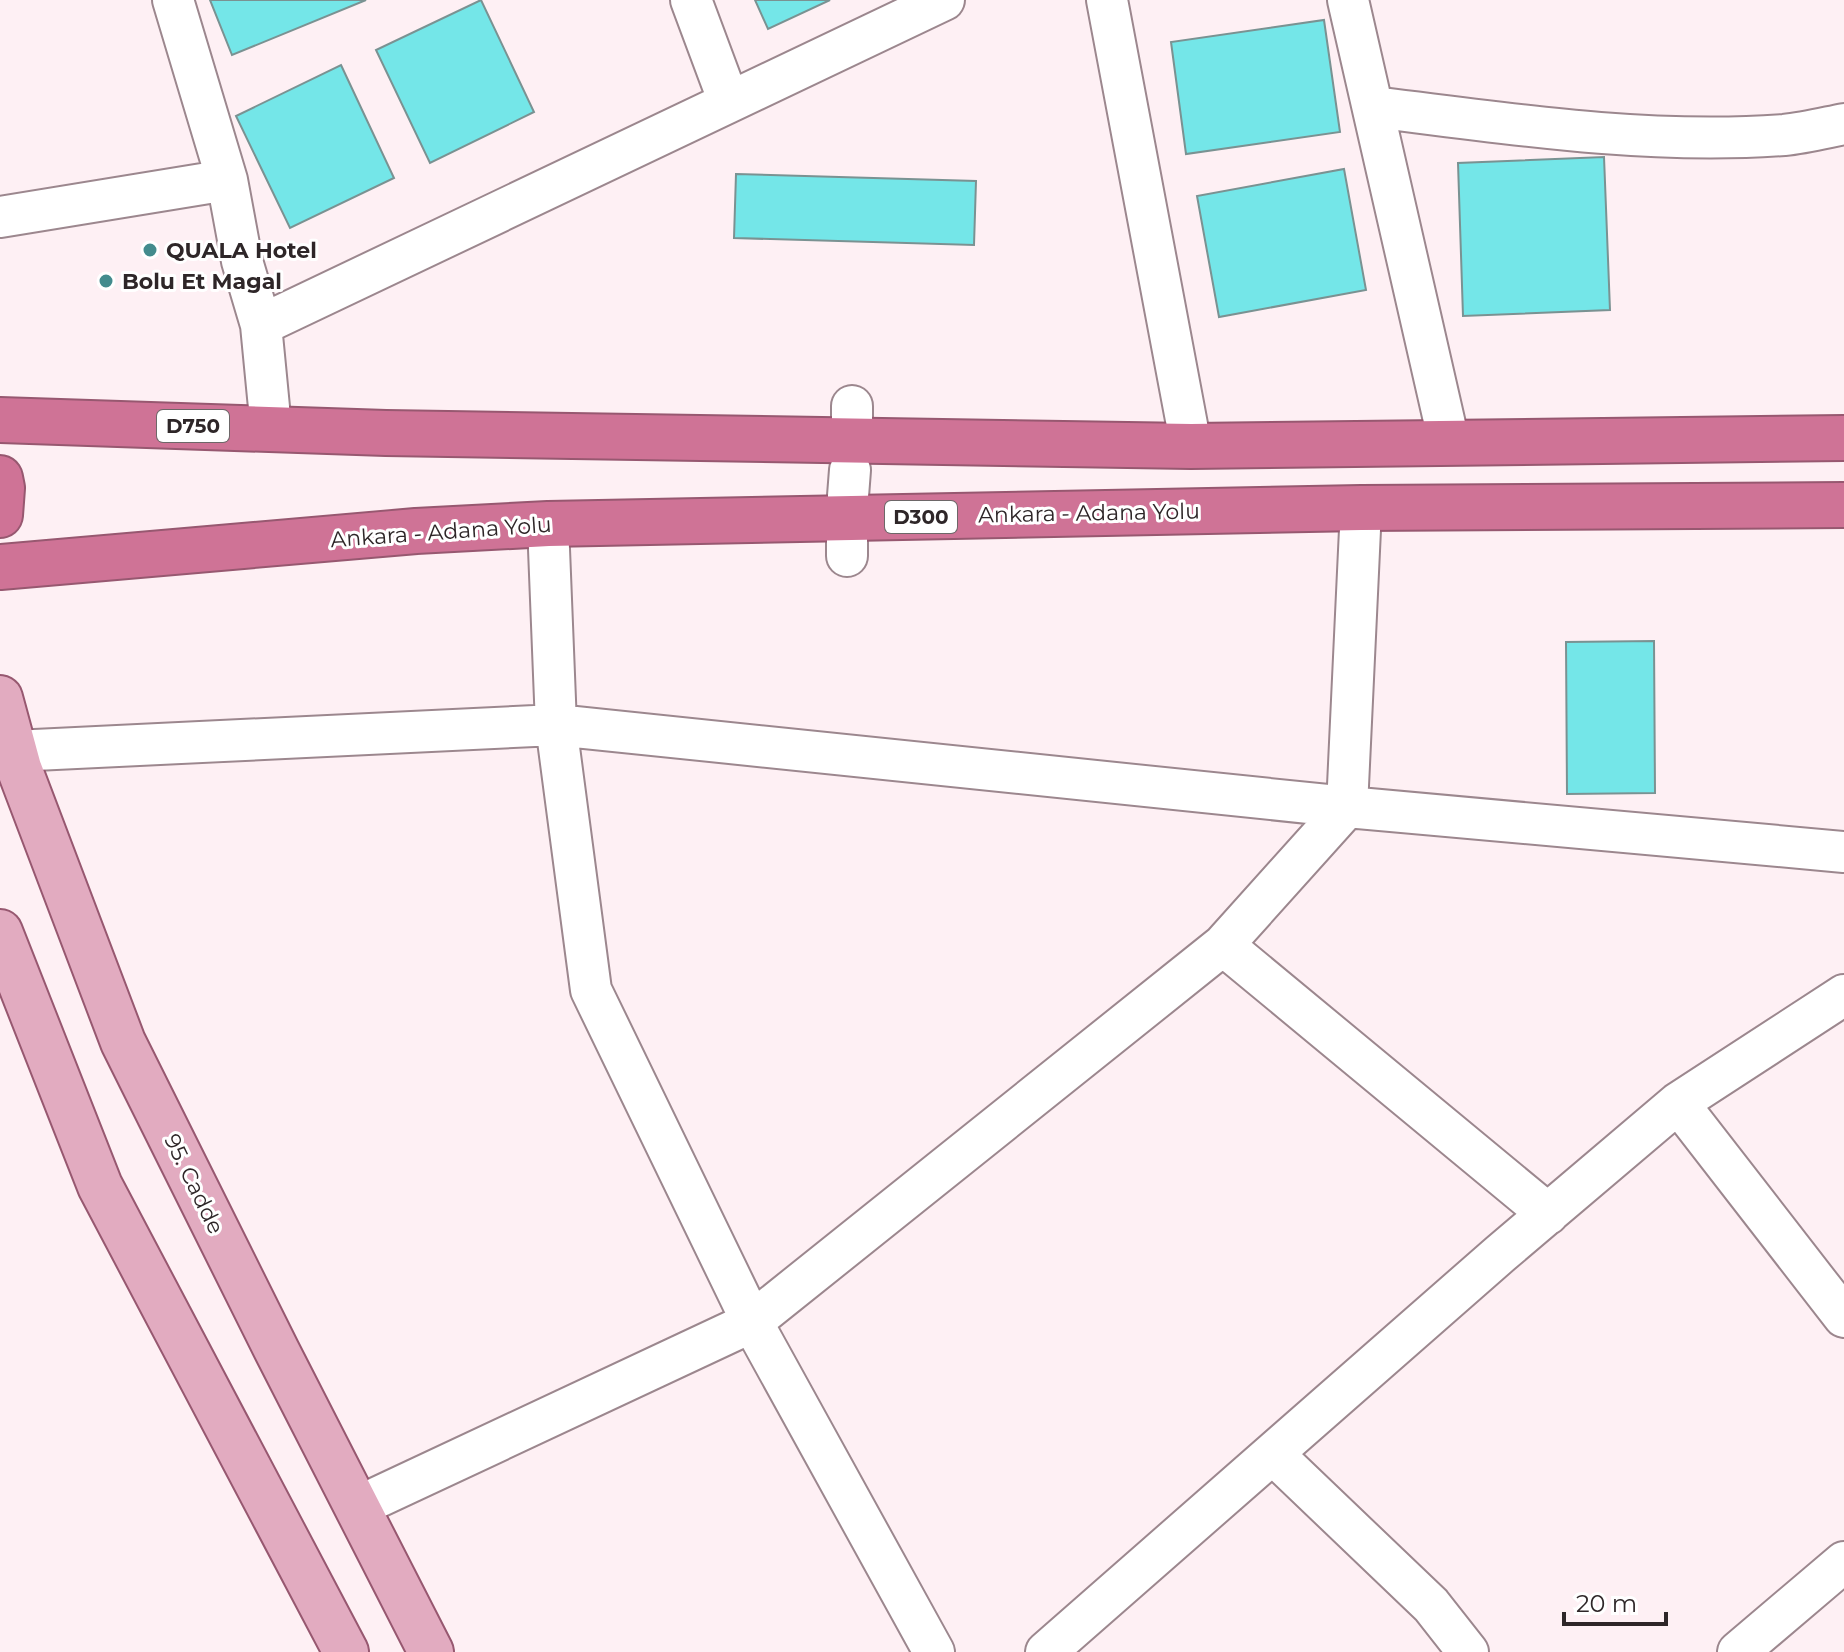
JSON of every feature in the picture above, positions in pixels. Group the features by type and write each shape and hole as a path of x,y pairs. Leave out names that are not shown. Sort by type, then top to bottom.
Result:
{"highway":[{"name":"D750","path":"0,420 386,433 1191,446"},
{"path":"1191,446 1844,438"},
{"path":"0,478 0,515"},
{"name":"Ankara - Adana Yolu","path":"0,567 416,531 548,524 1361,508 1844,505"}],"main road":[{"name":"95. Cadde","path":"0,698 14,751 123,1042 431,1652"},
{"path":"0,932 100,1186 346,1652"}],"street":[{"path":"173,0 227,180 242,261 261,325 271,428"},
{"path":"691,0 729,102"},
{"path":"261,325 944,0"},
{"path":"1107,0 1191,446"},
{"path":"1353,1 1449,442"},
{"path":"1374,107 1569,131 1693,137 1785,135 1844,124"},
{"path":"0,217 227,180"},
{"path":"357,1507 752,1322 1223,945 1347,807 1361,508"},
{"path":"548,524 556,725 591,990 752,1322 934,1652"},
{"path":"14,751 556,725 1347,807 1844,852"},
{"path":"1223,945 1548,1214"},
{"path":"1046,1652 1678,1103 1844,995"},
{"path":"1678,1103 1844,1317"},
{"path":"1273,1454 1431,1605 1468,1652"},
{"path":"1738,1652 1844,1562"}],"building":[{"path":"210,0 366,0 232,55"},
{"path":"481,0 534,112 430,163 376,50"},
{"path":"755,0 830,0 768,29"},
{"path":"1324,20 1340,132 1186,154 1171,42"},
{"path":"341,65 394,178 290,228 236,116"},
{"path":"1604,157 1610,310 1463,316 1458,163"},
{"path":"1344,169 1366,290 1219,317 1197,196"},
{"path":"736,174 976,181 974,245 734,238"},
{"path":"1654,641 1655,793 1567,794 1566,642"}],"place":[{"name":"QUALA Hotel","path":"150,250"},
{"name":"Bolu Et Magal","path":"106,281"}]}
